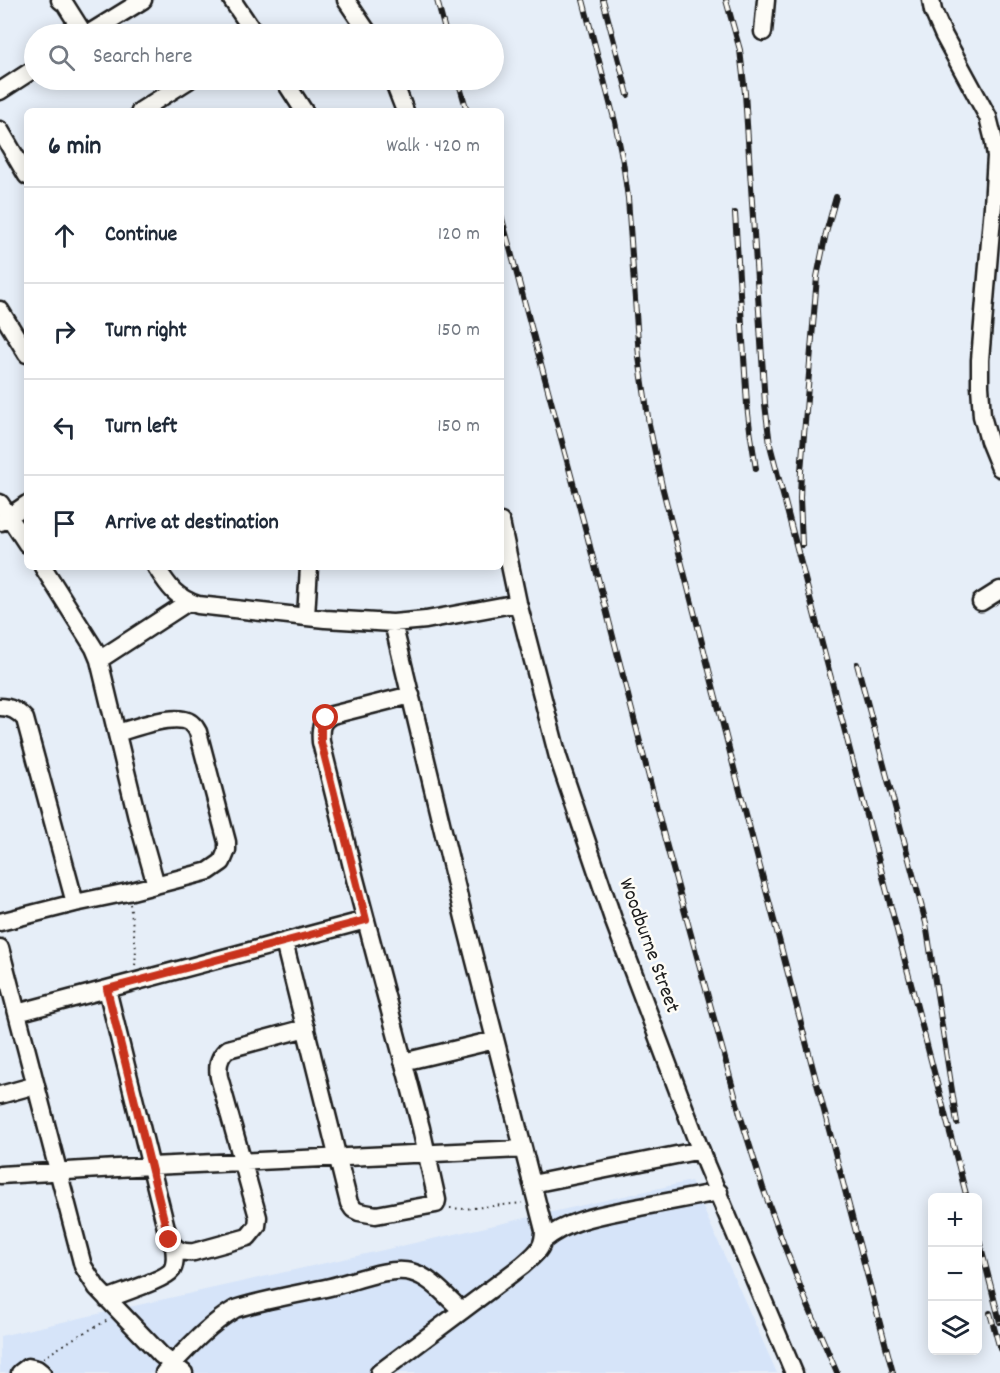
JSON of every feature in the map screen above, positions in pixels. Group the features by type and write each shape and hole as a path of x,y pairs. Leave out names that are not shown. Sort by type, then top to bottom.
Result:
{"street":[{"path":"60,0 79,24"},
{"path":"103,24 143,0"},
{"path":"232,0 248,24"},
{"path":"346,0 362,24"},
{"path":"763,32 766,0"},
{"path":"930,0 944,36 987,117 996,156 980,360 980,386 982,416 1000,468"},
{"path":"0,91 24,75"},
{"path":"145,108 173,90"},
{"path":"290,90 302,108"},
{"path":"397,90 404,108"},
{"path":"0,130 24,171"},
{"path":"0,310 24,349"},
{"path":"24,505 3,514 24,540"},
{"name":"Woodburne Street","path":"504,536 518,603 561,768 613,919 701,1150 794,1373"},
{"path":"45,570 94,648 99,660 156,885"},
{"path":"158,570 175,594 188,602 210,607 306,616 393,623 426,620 518,603"},
{"path":"306,616 309,570"},
{"path":"981,602 1000,590"},
{"path":"99,660 188,602"},
{"path":"379,1373 523,1265 541,1248 544,1240 544,1230 464,918 393,623"},
{"path":"284,942 349,1203 359,1212 376,1215 436,1204 427,1154 321,742 321,726 326,718 411,695"},
{"path":"0,707 12,708 25,719 75,903"},
{"path":"0,922 209,871 219,866 225,857 227,842 195,726 183,720 169,720 117,733"},
{"path":"17,1012 366,920"},
{"path":"0,948 83,1266 97,1288 174,1370 211,1327 235,1309 334,1287 387,1272 401,1270 423,1277 438,1287 462,1311"},
{"path":"107,989 169,1240 179,1251 194,1252 248,1238 257,1226 258,1217 219,1077 221,1057 228,1049 306,1028"},
{"path":"403,1062 495,1040"},
{"path":"0,1095 36,1085"},
{"path":"0,1176 243,1161 523,1149"},
{"path":"532,1184 701,1150"},
{"path":"544,1240 554,1231 595,1217 719,1192"},
{"path":"107,1299 165,1277 174,1268 174,1247"}],"path":[{"path":"128,892 136,949 134,982"},
{"path":"436,1204 464,1209 537,1202"},
{"path":"30,1371 76,1337 120,1312"}],"shaded area":[{"path":"691,1181 777,1373 0,1373 0,1336"}],"railway":[{"path":"437,0 443,24"},
{"path":"583,0 615,122 623,162 628,198 639,357 649,424 662,486 893,1373"},
{"path":"603,0 628,95"},
{"path":"726,0 740,50 745,93 765,404 770,445 966,1193"},
{"path":"461,90 466,108"},
{"path":"802,545 801,471 817,277 836,197"},
{"path":"735,213 747,405 756,469"},
{"path":"504,226 587,535 664,836 742,1121 784,1245 837,1373"},
{"path":"857,664 926,923 957,1123"},
{"path":"981,1247 1000,1322"},
{"path":"990,1313 1000,1349"}],"route":[{"path":"169,1240 107,989 366,920 321,742 321,726 326,718"}]}
